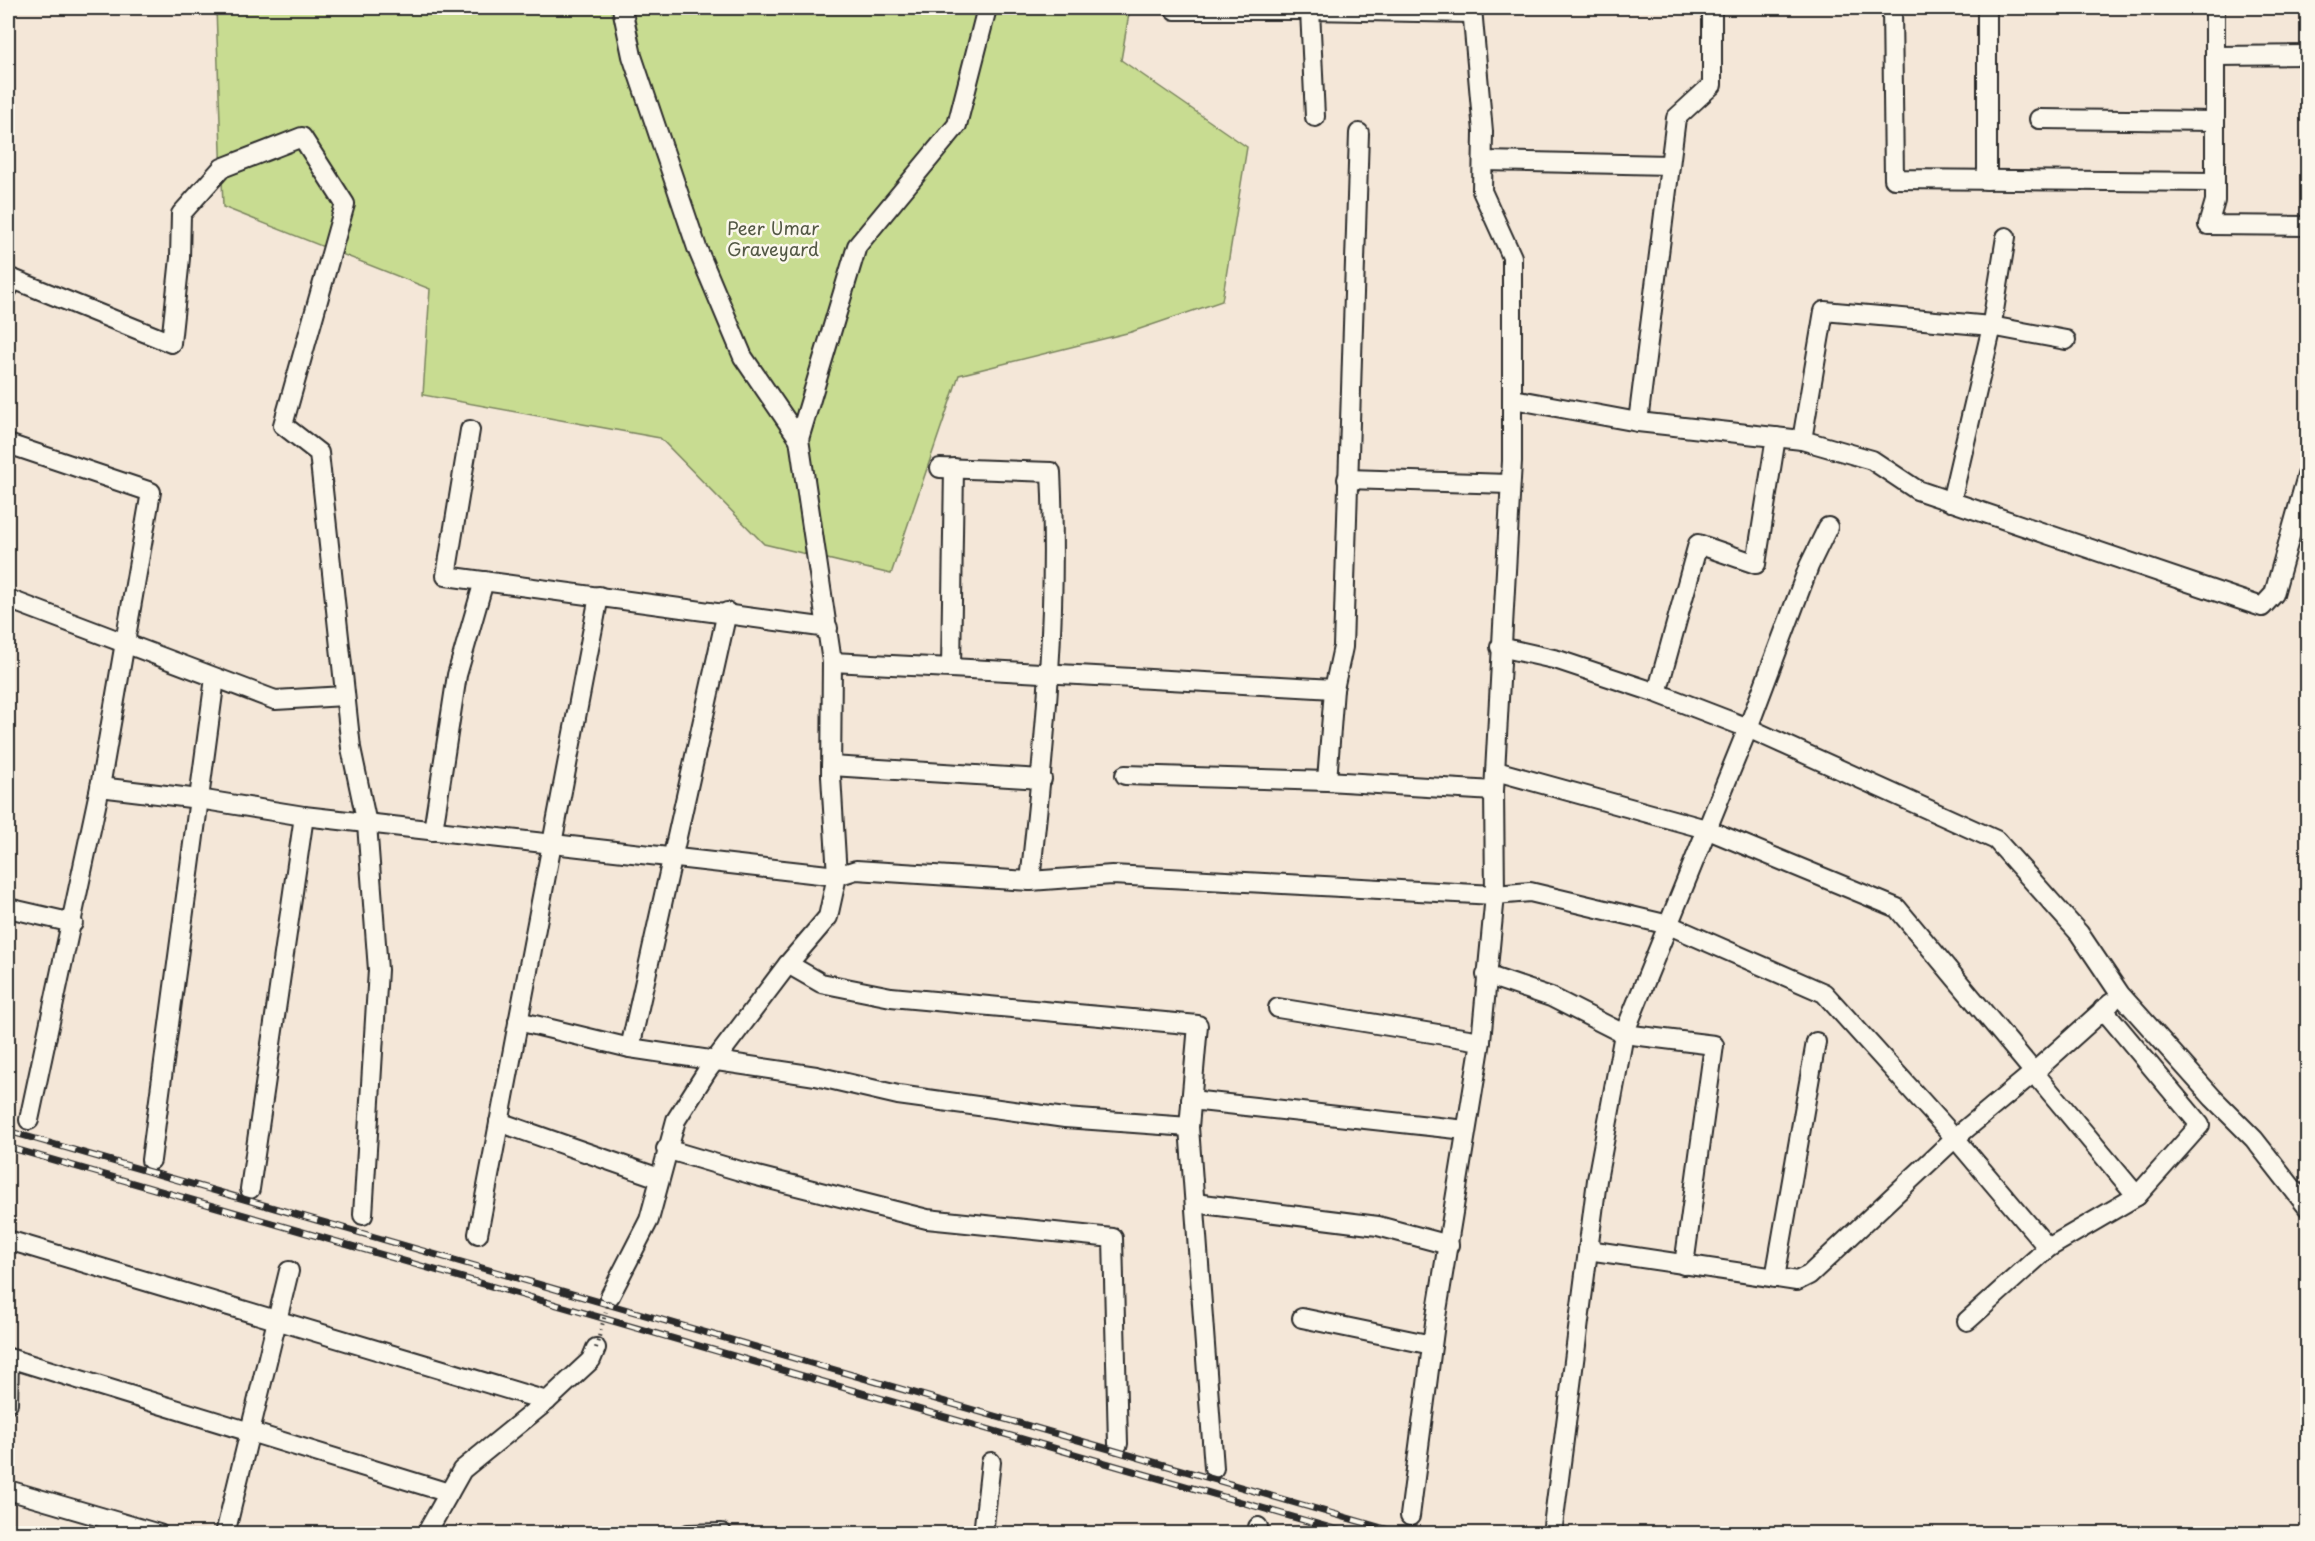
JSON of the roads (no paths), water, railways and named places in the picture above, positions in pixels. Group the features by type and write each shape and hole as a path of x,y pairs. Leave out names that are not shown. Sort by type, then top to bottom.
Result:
{"street":[{"path":"622,8 632,56 697,248 743,357 799,439"},
{"path":"610,1296 649,1220 666,1149 676,1120 716,1059 788,964 828,917 837,876 831,766 832,662 799,439 857,246 957,125 987,8"},
{"path":"1638,422 1676,118 1712,86 1712,8"},
{"path":"1892,8 1894,179 2215,182"},
{"path":"1987,8 1987,180"},
{"path":"2215,8 2215,201 2208,225 2307,226"},
{"path":"1175,10 1472,10 1483,132 1482,191 1512,257 1513,399 1494,791 1495,895 1481,1041 1432,1346 1410,1516"},
{"path":"1310,10 1315,117"},
{"path":"2215,56 2307,55"},
{"path":"2039,119 2215,121"},
{"path":"1327,781 1334,689 1343,647 1359,133"},
{"path":"8,289 13,279 171,343 180,258 181,214 222,168 302,137 345,204 283,425 319,453 351,748 367,824 378,970 363,1215"},
{"path":"1482,161 1670,165"},
{"path":"1951,502 1991,326 2006,237"},
{"path":"1802,440 1824,311 1991,326 2066,340"},
{"path":"1513,399 1638,422 1802,440 1872,460 1917,490 2262,607 2274,594 2307,472"},
{"path":"470,430 446,576 727,612 828,628"},
{"path":"1657,693 1698,544 1756,564 1776,437"},
{"path":"8,444 151,492 100,787 73,923 29,1120"},
{"path":"951,668 947,468 1051,472 1055,541 1050,673 1042,779 1030,881"},
{"path":"1347,479 1509,484"},
{"path":"1552,1533 1588,1250 1624,1034 1748,728 1809,566 1828,528"},
{"path":"434,831 457,675 484,581"},
{"path":"478,1234 599,596"},
{"path":"8,599 274,700 345,696"},
{"path":"630,1048 727,612"},
{"path":"1500,647 1558,660 1657,693 1748,728 1996,840 2079,933 2121,994 2213,1098 2254,1139 2307,1208"},
{"path":"832,662 1334,689"},
{"path":"151,1160 215,678"},
{"path":"831,766 1042,779"},
{"path":"1496,771 1706,829 1897,908 2137,1196"},
{"path":"1125,775 1327,781 1494,791"},
{"path":"100,787 367,824 837,876 856,870 1030,881 1112,875 1495,895 1530,892 1669,925 1824,993 1955,1138 2048,1248"},
{"path":"250,1189 304,816"},
{"path":"8,908 73,923"},
{"path":"788,964 820,983 891,997 1198,1025 1189,1127 1214,1468"},
{"path":"1486,975 1551,997 1624,1034 1714,1045 1684,1265"},
{"path":"1588,1250 1797,1281 1809,1275 1955,1138 2033,1073 2121,994"},
{"path":"1278,1008 1481,1041"},
{"path":"1966,1321 2048,1248 2137,1196 2200,1125 2103,1009"},
{"path":"518,1021 630,1048 716,1059 816,1076 898,1095 1065,1118 1189,1127"},
{"path":"1775,1278 1816,1042"},
{"path":"1191,1100 1466,1130"},
{"path":"499,1122 659,1178"},
{"path":"666,1149 757,1176 927,1219 1113,1238 1118,1444"},
{"path":"1195,1203 1378,1226 1449,1245"},
{"path":"8,1240 547,1401"},
{"path":"225,1533 289,1271"},
{"path":"1302,1318 1432,1346"},
{"path":"426,1533 462,1470 547,1401 591,1360 596,1348"},
{"path":"8,1403 9,1358 250,1434 449,1493"},
{"path":"983,1533 991,1462"},
{"path":"8,1490 159,1533"},
{"path":"688,1533 722,1533"}],"railway":[{"path":"8,1131 1403,1534"},
{"path":"8,1147 1352,1534"}],"park label":[{"name":"Peer Umar Graveyard","path":"773,237"}]}
